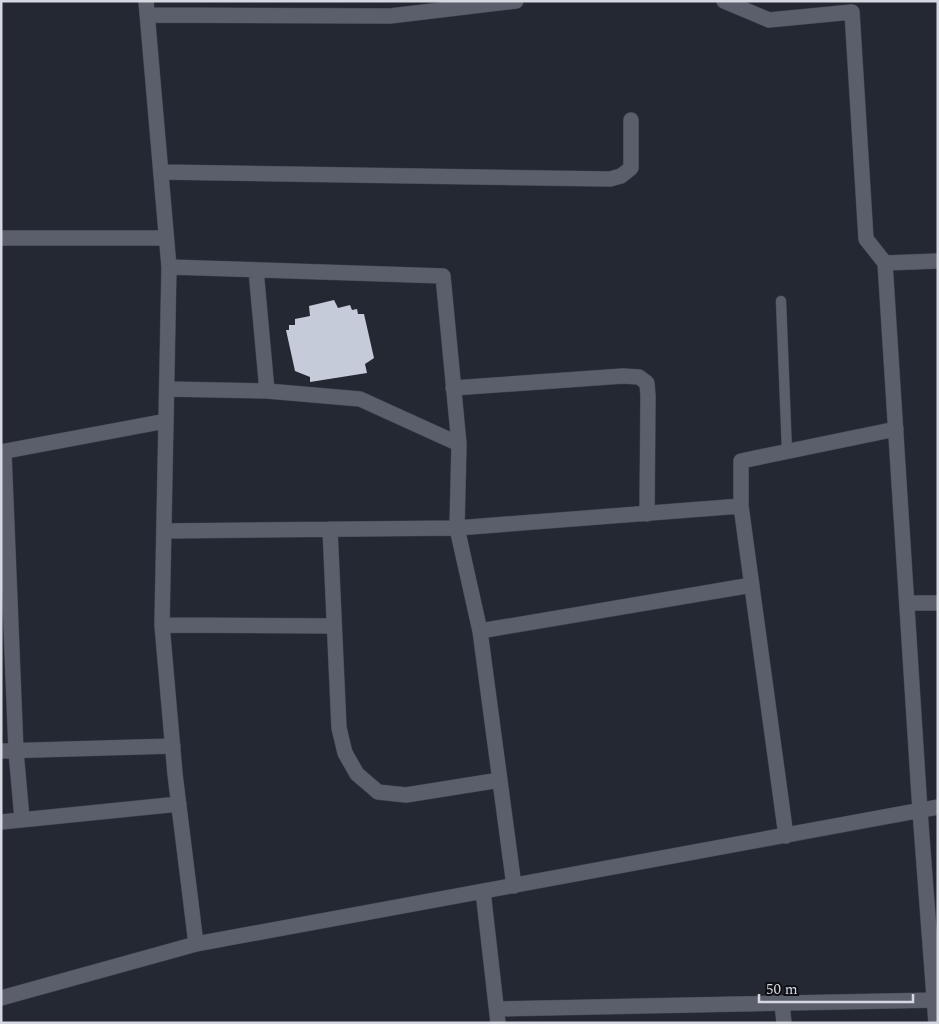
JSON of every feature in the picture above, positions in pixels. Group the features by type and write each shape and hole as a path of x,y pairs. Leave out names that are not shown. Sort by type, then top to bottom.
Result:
{"street":[{"path":"196,944 179,804 162,625 169,267 147,8 390,16 516,1"},
{"path":"724,1 769,20 852,12 866,239 886,263 920,811 936,1000 936,1023"},
{"path":"161,172 610,179 621,176 631,168 631,120"},
{"path":"1,238 166,238"},
{"path":"886,263 938,261"},
{"path":"169,267 443,276 459,444 457,528 480,631 514,886"},
{"path":"256,270 267,391"},
{"path":"453,388 623,376 639,377 647,383 648,396 647,514"},
{"path":"167,389 267,391 360,399 459,444"},
{"path":"22,820 9,751 2,452 166,420"},
{"path":"786,836 741,506 741,461 896,429"},
{"path":"164,531 457,528 741,506"},
{"path":"330,529 339,728 345,753 357,774 378,792 406,794 500,780"},
{"path":"480,631 752,585"},
{"path":"907,603 938,603"},
{"path":"162,625 334,626"},
{"path":"9,751 173,746"},
{"path":"1,822 179,804"},
{"path":"1,998 196,944 786,836 938,806"},
{"path":"483,892 498,1016 782,1003 936,1000"},
{"path":"782,1003 784,1023"}],"lane":[{"path":"781,301 787,452"}],"building":[{"path":"334,300 338,308 350,305 352,310 357,309 358,314 364,314 374,358 365,364 367,373 310,382 310,377 295,371 286,330 289,330 289,325 295,325 295,319 310,316 309,306"}]}
